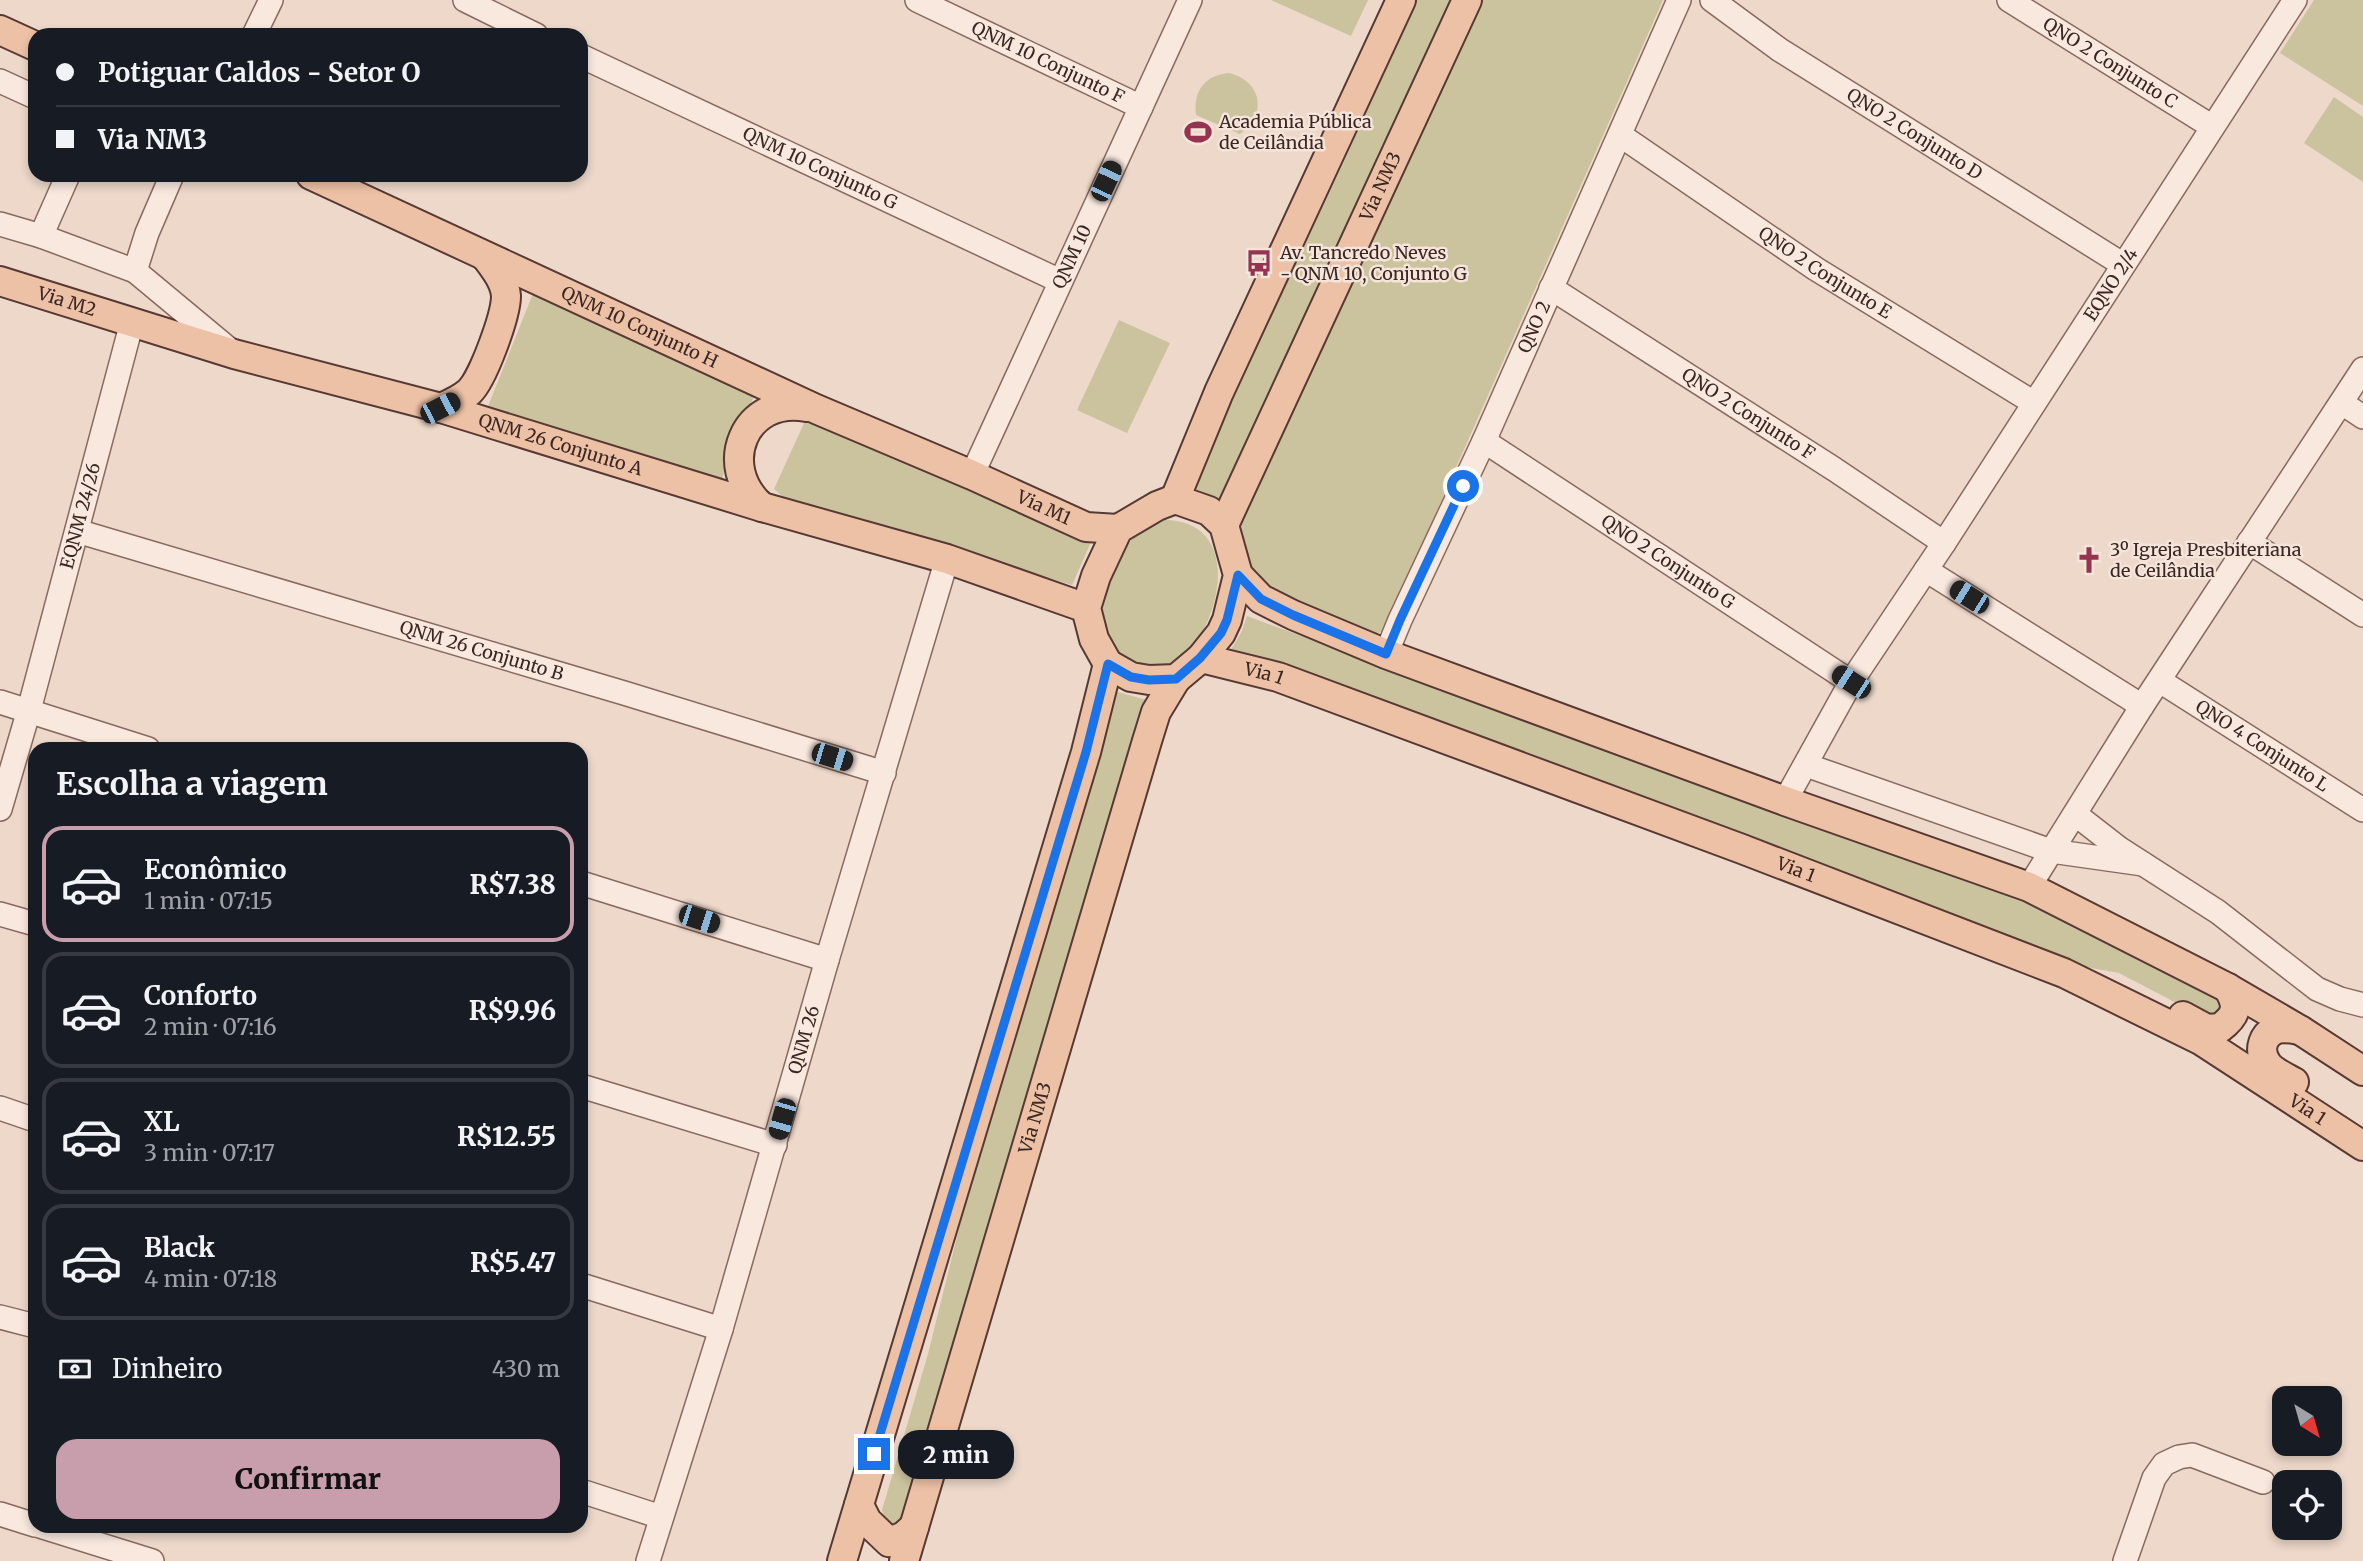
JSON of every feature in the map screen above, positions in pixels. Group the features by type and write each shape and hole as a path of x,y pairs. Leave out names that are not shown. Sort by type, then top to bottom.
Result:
{"main road":[{"path":"1175,499 1219,392 1401,0"},
{"name":"Via NM3","path":"1224,525 1467,0"},
{"path":"0,30 28,43"},
{"name":"QNM 10 Conjunto H","path":"326,182 816,410 972,475"},
{"path":"440,408 470,391 478,379 500,326 505,295 500,278 486,257"},
{"name":"Via M2","path":"0,281 132,322"},
{"name":"QNM 26 Conjunto A","path":"132,322 234,354 440,408 762,507 947,559"},
{"path":"762,507 753,498 740,476 739,451 747,430 758,419 779,407 804,406 816,410"},
{"name":"Via M1","path":"972,475 1086,527 1118,529"},
{"path":"1238,575 1227,620 1216,640 1176,679 1149,680 1131,677 1108,664 1094,639 1086,608 1096,576 1118,529 1157,506 1175,499 1209,511 1224,525 1238,575 1261,599 1293,615 1386,654 1785,801 2029,887 2228,988 2363,1071"},
{"path":"947,559 1086,608"},
{"name":"Via 1","path":"1200,658 1278,677 1729,844 2064,973 2202,1041 2363,1146"},
{"path":"842,1561 1086,752 1108,664"},
{"name":"Via NM3","path":"904,1561 1147,741 1156,712 1176,679"},
{"path":"2064,973 2118,981 2207,1029 2220,1028 2234,1014 2236,1005 2228,988"},
{"path":"2300,1030 2277,1029 2269,1034 2263,1040 2262,1046 2266,1062 2271,1068 2363,1126"},
{"path":"859,1505 867,1521 889,1542 904,1536 914,1527"}],"street":[{"path":"257,28 271,0"},
{"path":"465,0 522,28"},
{"name":"QNM 10 Conjunto F","path":"917,0 1141,107"},
{"name":"QNM 10","path":"972,475 1190,0"},
{"name":"QNO 2","path":"1386,654 1484,441 1679,0"},
{"name":"QNO 2 Conjunto D","path":"1712,0 1780,50 2122,264"},
{"name":"QNO 2 Conjunto C","path":"2009,0 2211,127"},
{"name":"EQNO 2/4","path":"1785,801 1851,682 1944,543 2295,0"},
{"name":"QNM 10 Conjunto G","path":"588,59 1060,281"},
{"path":"0,81 28,94"},
{"name":"QNO 2 Conjunto E","path":"1620,135 1816,269 2034,402"},
{"path":"41,236 65,182"},
{"path":"135,271 147,233 169,182"},
{"path":"0,224 41,236 135,271 234,354"},
{"name":"QNO 2 Conjunto F","path":"1551,288 1834,469 1944,543"},
{"name":"EQNM 24/26","path":"0,810 132,322"},
{"path":"2029,887 2142,706 2363,369"},
{"path":"2342,403 2363,417"},
{"name":"QNO 2 Conjunto G","path":"1484,441 1851,682"},
{"name":"QNM 26 Conjunto B","path":"77,531 884,773"},
{"path":"2249,542 2363,615"},
{"name":"QNM 26","path":"648,1561 721,1329 827,960 947,559"},
{"path":"1926,570 2142,706"},
{"name":"QNO 4 Conjunto L","path":"2160,681 2363,810"},
{"path":"0,702 127,742"},
{"path":"1806,765 2051,851 2143,864"},
{"path":"2075,814 2143,864 2218,912 2317,989 2363,1005"},
{"path":"588,885 827,960"},
{"path":"0,914 28,922"},
{"path":"588,1088 775,1145"},
{"path":"0,1108 28,1118"},
{"path":"588,1287 721,1329"},
{"path":"0,1317 28,1324"},
{"path":"2125,1561 2154,1478 2164,1464 2192,1454 2263,1482"},
{"path":"588,1493 662,1517"},
{"path":"0,1514 28,1522"},
{"path":"63,1533 152,1561"}],"shaded area":[{"path":"1271,0 1368,0 1351,36"},
{"path":"1417,0 1453,0 1222,503 1190,488"},
{"path":"1479,0 1663,0 1384,630 1375,635 1304,611 1266,588 1253,571 1244,549 1241,521"},
{"path":"2314,0 2363,0 2363,106 2280,53"},
{"path":"1229,73 1249,84 1257,99 1254,117 1240,134 1196,115 1197,99 1202,86 1213,77"},
{"path":"2334,97 2363,117 2363,182 2304,143"},
{"path":"534,291 755,394 721,481 487,409"},
{"path":"1119,320 1170,343 1127,433 1077,410"},
{"path":"805,421 1091,542 1072,585 788,501 774,489"},
{"path":"1164,520 1193,526 1210,542 1217,565 1216,592 1209,619 1196,643 1179,661 1160,669 1128,665 1106,641 1102,625 1105,588 1122,552 1135,537 1149,526"},
{"path":"1247,616 2011,896 2086,929 2217,996 2224,1010 2207,1019 2119,973 2075,965 1931,906 1508,749 1230,651"},
{"path":"1114,691 1150,701 901,1521 894,1525 886,1521 882,1510 928,1354 976,1160"}],"place":[{"name":"Academia Pública de Ceilândia","path":"1198,132"},
{"name":"Av. Tancredo Neves - QNM 10, Conjunto G","path":"1259,263"},
{"name":"3º Igreja Presbiteriana de Ceilândia","path":"2089,560"}],"route":[{"path":"874,1454 1086,752 1108,664 1131,677 1149,680 1176,679 1211,647 1221,633 1227,620 1238,575 1261,599 1386,654 1463,486"}]}
